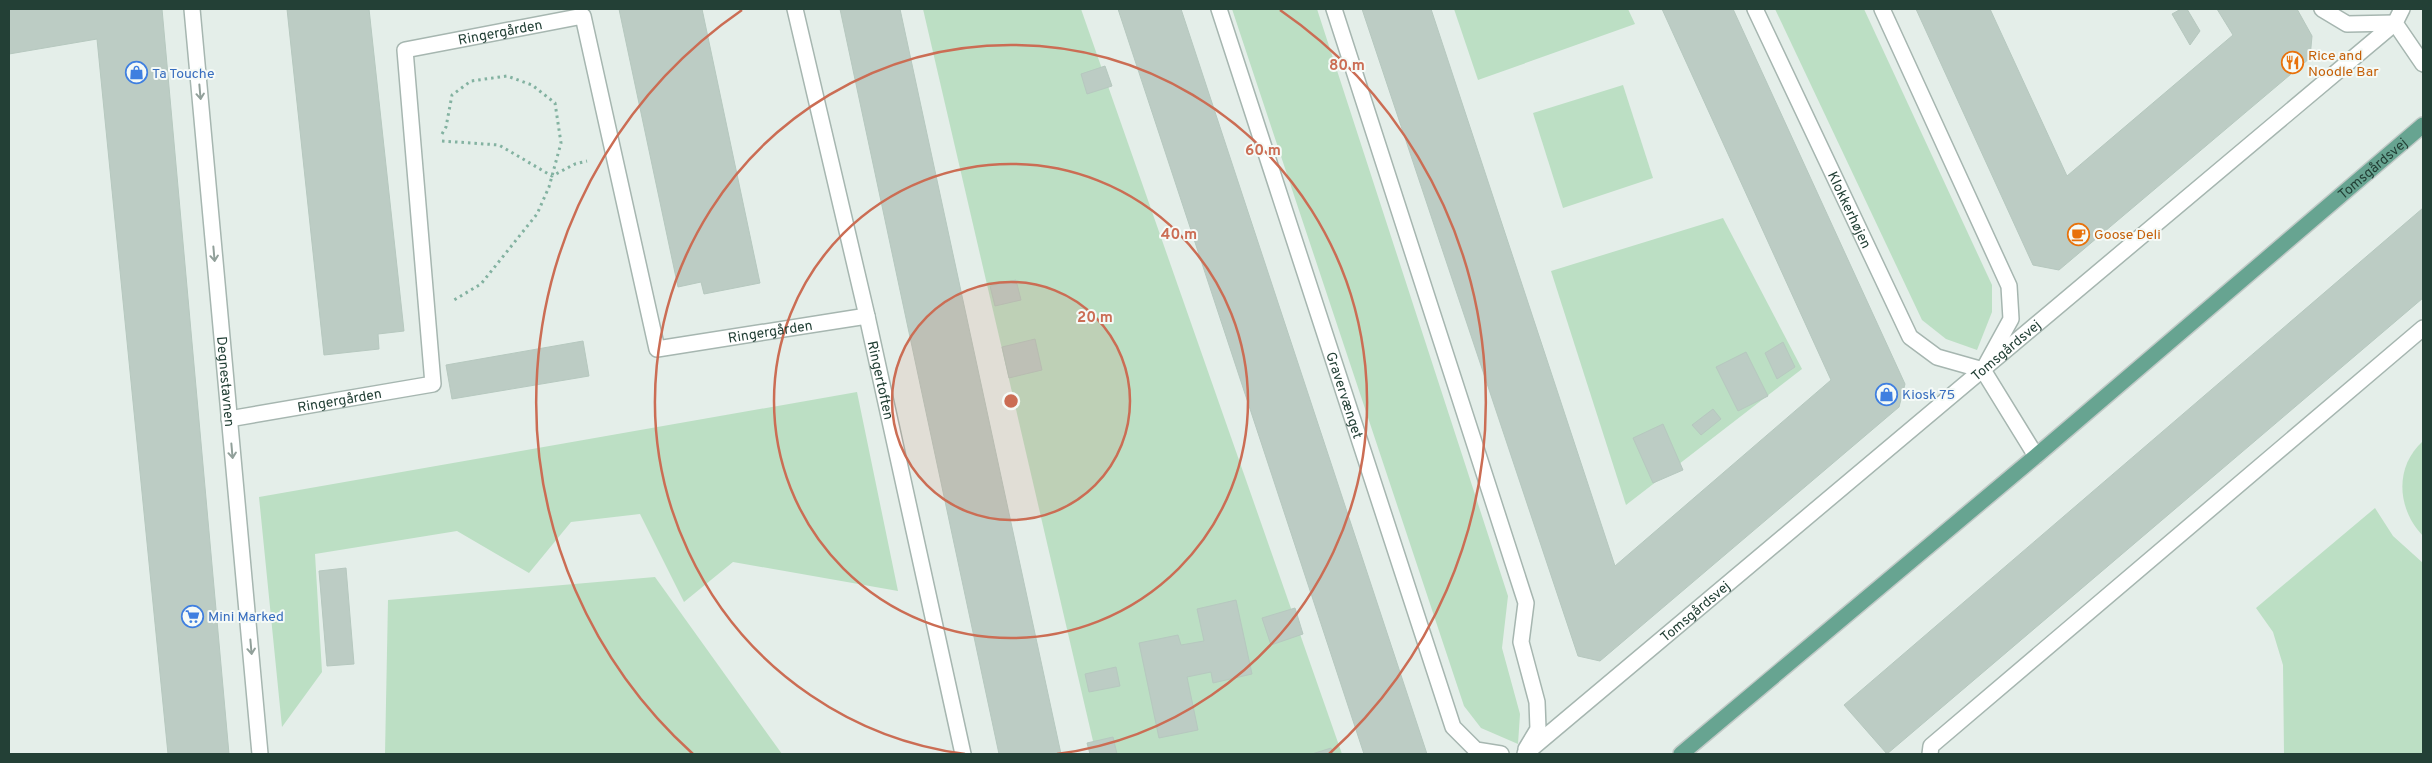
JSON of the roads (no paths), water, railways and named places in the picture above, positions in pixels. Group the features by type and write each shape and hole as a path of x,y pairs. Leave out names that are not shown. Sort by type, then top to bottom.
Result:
{"main road":[{"name":"Tomsgårdsvej","path":"1683,753 2036,456 2423,125"}],"street":[{"name":"Degnestavnen","path":"192,9 260,754"},
{"name":"Ringertoften","path":"795,9 867,316 962,754"},
{"name":"Gravervænget","path":"1219,9 1454,727 1476,750 1501,754"},
{"path":"1334,9 1526,603 1521,642 1538,702 1538,729 1524,754"},
{"name":"Klokkerhøjen","path":"1755,9 1910,337 1937,357 1983,370"},
{"path":"1882,9 2009,286 2011,319 1983,370 2036,456"},
{"path":"2322,9 2347,24 2395,23"},
{"path":"2395,23 2402,9"},
{"name":"Ringergården","path":"229,419 433,384 405,50 583,16 657,349 867,316"},
{"path":"2395,23 2423,64"},
{"name":"Tomsgårdsvej","path":"1524,754 2395,23"},
{"path":"1930,754 1931,746 1938,739 2423,328"}],"place":[{"name":"Rice and Noodle Bar","path":"2292,63"},
{"name":"Ta Touche","path":"136,73"},
{"name":"Goose Deli","path":"2078,234"},
{"name":"Kiosk 75","path":"1886,394"},
{"name":"Mini Marked","path":"192,616"}]}
